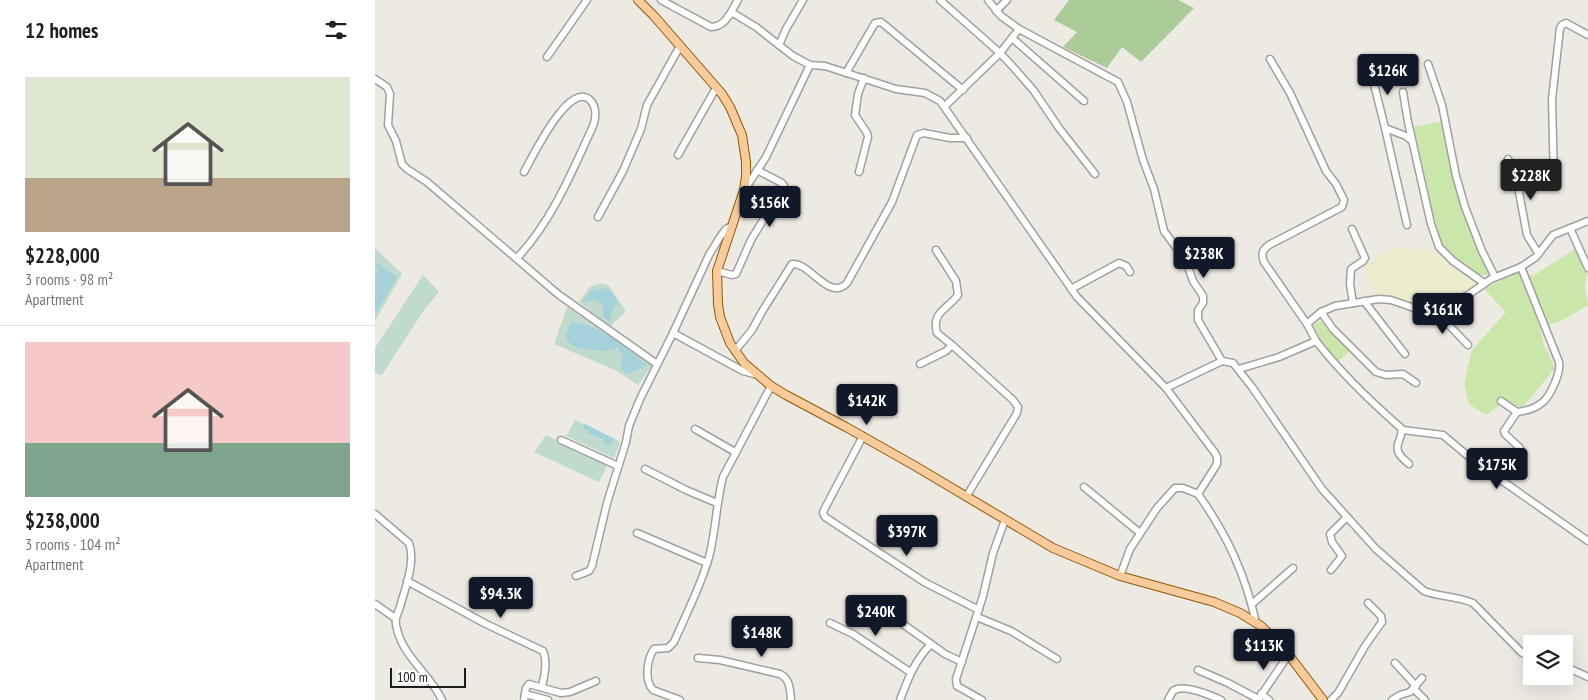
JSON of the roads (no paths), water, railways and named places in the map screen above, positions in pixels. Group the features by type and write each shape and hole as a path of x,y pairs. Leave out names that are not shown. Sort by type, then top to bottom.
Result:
{"main road":[{"path":"638,0 716,88 730,107 742,135 746,162 744,190 717,271 720,317 730,343 744,363 771,386 863,436 1053,548 1120,576 1215,602 1239,613 1272,635 1289,654 1323,700"}],"street":[{"path":"547,57 587,0"},
{"path":"661,0 711,27 721,25 738,0"},
{"path":"779,45 803,0"},
{"path":"940,0 1001,53 1034,91 1095,174"},
{"path":"988,0 996,12 1019,29 1118,82 1127,102 1146,169 1154,189 1164,231 1186,261 1195,284 1203,296 1203,303 1198,310 1198,320 1222,361"},
{"path":"996,12 1007,0"},
{"path":"728,16 733,13 756,27 793,56 810,65 825,66 896,89 925,93 945,106 1071,289 1109,331 1166,388 1217,457 1217,464 1198,494"},
{"path":"846,73 875,23 881,22 963,90"},
{"path":"1555,184 1552,98 1560,28 1566,23 1588,35"},
{"path":"945,106 1001,53 1019,29"},
{"path":"1012,38 1084,101"},
{"path":"598,217 623,171 641,129 647,105 680,46"},
{"path":"1270,59 1290,93 1326,171 1336,184 1344,200 1342,207 1269,245 1262,253 1264,262 1307,324 1316,341 1337,368 1362,394 1403,430 1443,435 1468,456 1588,541"},
{"path":"1428,64 1442,106 1456,176 1465,206 1495,277"},
{"path":"744,190 766,157 780,131 810,65"},
{"path":"1370,68 1407,225"},
{"path":"859,172 868,137 867,132 855,115 858,94 864,78"},
{"path":"375,79 384,84 389,91 388,125 396,141 404,167 427,182 559,295 657,364"},
{"path":"678,155 716,88"},
{"path":"1403,92 1407,122 1431,224 1439,247 1453,261 1484,283"},
{"path":"517,258 529,246 553,209 593,126 596,116 594,106 590,100 577,97 571,100 559,113 525,172"},
{"path":"1385,128 1406,136 1412,141"},
{"path":"735,351 753,330 763,310 792,264 801,266 820,281 835,289 842,288 847,283 892,202 917,135 924,133 950,138 967,138"},
{"path":"1508,159 1515,171 1527,234 1538,253"},
{"path":"717,271 732,275 736,274 751,240 783,189 782,183 757,170"},
{"path":"1307,324 1321,312 1335,306 1364,301 1391,300 1427,311 1438,309 1468,295 1495,277 1521,267 1538,253 1549,238 1588,221"},
{"path":"576,576 589,571 592,566 607,503 626,442 629,426 640,399 709,255 726,229 732,226"},
{"path":"1570,228 1588,268"},
{"path":"1352,229 1365,258 1351,269 1350,284 1353,303"},
{"path":"936,250 957,285 958,295 937,315 935,320 937,333 1013,400 1018,409 966,497"},
{"path":"1071,289 1119,263 1126,266 1130,272"},
{"path":"1501,480 1520,453 1520,448 1505,434 1504,430 1517,412 1536,407 1545,401 1560,367 1521,267"},
{"path":"1364,301 1405,354"},
{"path":"1438,309 1442,318 1468,345"},
{"path":"1321,312 1333,329 1376,372 1386,375 1403,374 1415,383"},
{"path":"673,333 743,372 758,375"},
{"path":"1239,369 1279,357 1316,341"},
{"path":"920,364 952,346"},
{"path":"1166,388 1222,361 1233,363 1322,489 1376,548 1418,587 1431,594 1464,599 1473,603 1523,653"},
{"path":"679,700 653,690 650,687 648,665 654,649 668,648 674,642 707,563 723,477 771,386"},
{"path":"1501,401 1517,412"},
{"path":"695,429 735,452"},
{"path":"1403,430 1397,450 1409,464"},
{"path":"863,436 824,510 825,517 925,582 979,610"},
{"path":"561,440 618,466"},
{"path":"645,469 717,503"},
{"path":"1084,487 1140,533"},
{"path":"1120,576 1129,548 1157,508 1175,488 1183,488 1198,494 1217,521 1242,572 1256,623"},
{"path":"375,514 409,543 411,555 407,581 395,618 397,630 407,652 434,684 442,700"},
{"path":"1331,570 1341,556 1332,542 1330,534 1347,517"},
{"path":"982,700 957,686 956,679 977,617 993,554 1005,520"},
{"path":"637,534 707,563"},
{"path":"1252,604 1293,568"},
{"path":"407,581 486,624 543,651 545,664 542,687"},
{"path":"375,604 395,618"},
{"path":"1331,700 1338,693 1365,646 1382,622 1381,616 1368,604"},
{"path":"886,612 945,654 962,662"},
{"path":"977,617 1011,631 1057,659"},
{"path":"831,623 853,634 910,672"},
{"path":"900,700 910,672 931,644"},
{"path":"1259,698 1289,654"},
{"path":"698,658 720,660 785,676 788,681 791,700"},
{"path":"1395,663 1425,700"},
{"path":"1198,670 1259,698 1269,700"},
{"path":"1573,670 1588,677"},
{"path":"1393,700 1400,695 1408,694 1423,678"},
{"path":"548,700 524,697 526,688 529,684 561,692 569,692 596,681"},
{"path":"1168,700 1176,688 1180,688 1193,690 1221,700"}],"water":[{"path":"375,262 397,277 375,314 375,275 379,269 375,266"},
{"path":"603,288 611,291 618,303 613,307 610,323 603,316 603,306 596,300 582,302 591,291"},
{"path":"573,322 583,324 603,333 647,365 627,374 620,368 623,357 618,348 603,351 582,349 573,345 569,342 566,332 571,328 568,327"},
{"path":"585,424 615,439 608,446 603,443 603,439 587,433 589,431 582,426"}]}
